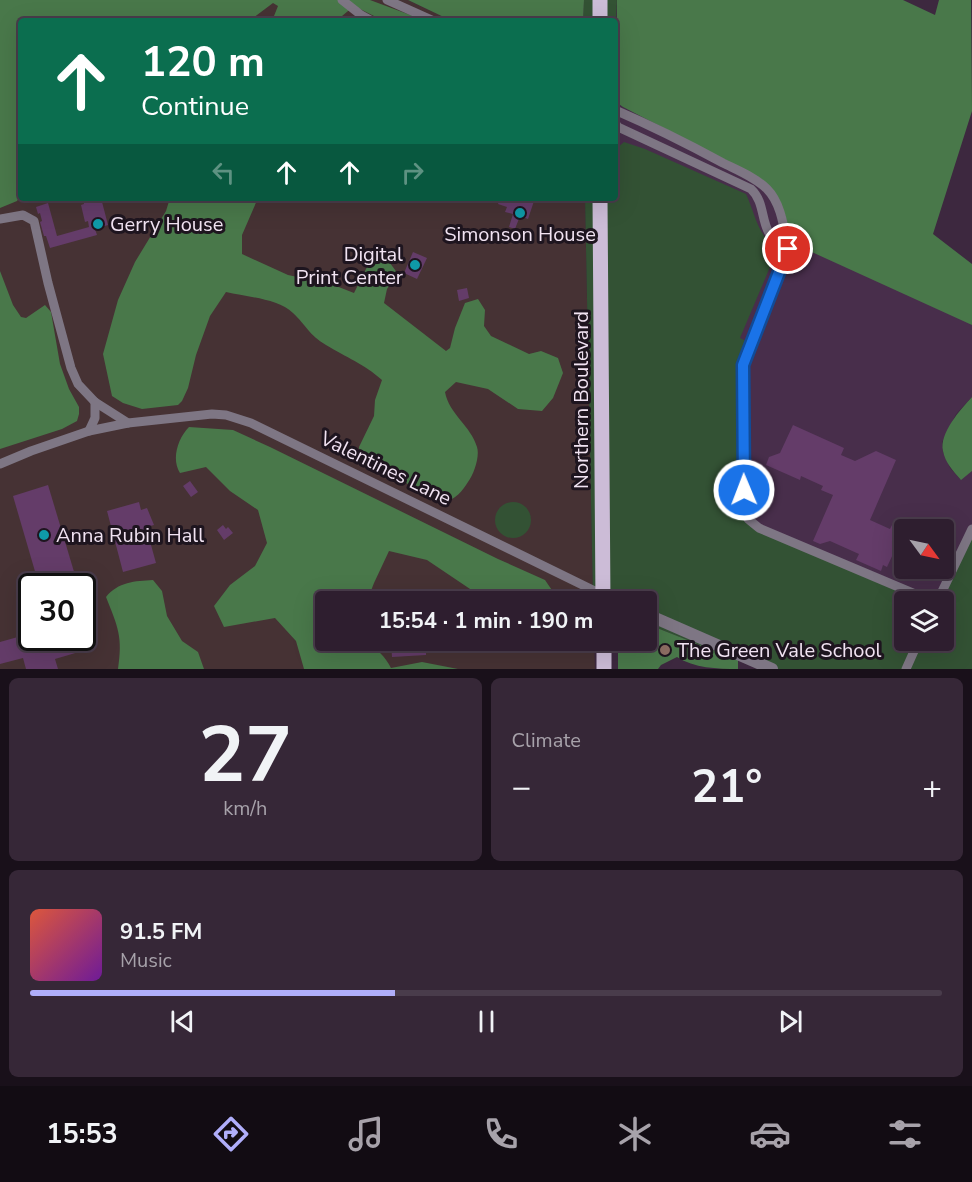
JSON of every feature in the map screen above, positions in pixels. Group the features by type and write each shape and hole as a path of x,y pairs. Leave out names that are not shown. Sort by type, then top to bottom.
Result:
{"main road":[{"path":"600,0 600,18"},
{"name":"Northern Boulevard","path":"600,201 608,591"},
{"path":"604,651 604,669"}],"street":[{"path":"342,0 366,18"},
{"path":"387,0 427,18"},
{"path":"618,111 668,133 752,178 774,199 781,216 788,249 754,334 742,372 744,506 748,519 759,528 910,591"},
{"path":"618,127 751,189 759,203 772,240 788,249"},
{"path":"0,219 23,215 34,221 48,283 71,368 78,384 95,402 128,423"},
{"path":"89,431 95,417 95,402"},
{"name":"Valentines Lane","path":"0,464 89,431 128,423 212,414 236,417 592,591"},
{"path":"941,591 972,529"},
{"path":"657,619 772,669"},
{"path":"906,669 914,651"}],"shaded area":[{"path":"0,0 408,0 446,18 18,18 18,201 585,201 593,591 315,591 315,651 594,651 595,669 0,669"},
{"path":"618,103 760,178 972,325 972,397 956,414 942,442 943,452 950,468 960,479 972,471 972,529 954,566 954,519 894,519 894,579 948,579 942,591 894,591 894,642 772,669 618,267"}],"green space":[{"path":"0,0 370,0 418,18 378,18 354,6 340,18 273,18 278,6 273,3 253,18 18,18 18,199 0,208"},
{"path":"408,0 584,0 583,18 446,18"},
{"path":"584,0 617,0 616,18 583,18"},
{"path":"617,0 903,0 935,15 939,0 971,0 972,111 933,234 972,264 972,325 792,243 785,215 760,178 618,103"},
{"path":"624,142 746,194 761,232 771,244 778,248 740,338 748,342 740,364 744,512 754,527 905,591 894,591 894,651 912,651 904,669 772,669 738,660 657,628 657,591 593,591 585,201 618,201 618,147"},
{"path":"169,201 257,201 242,235 242,254 288,275 331,284 354,293 370,261 376,257 390,263 398,274 387,289 384,303 446,351 450,348 465,303 478,299 485,310 484,326 491,336 529,354 541,351 558,358 563,373 553,398 542,411 518,409 488,389 456,382 445,392 447,400 474,440 478,451 477,460 470,479 458,495 447,501 437,500 360,460 359,447 374,416 375,400 382,380 320,341 293,313 279,304 226,292 210,316 182,401 178,405 142,409 123,403 112,396 103,354 118,300 135,262 166,211"},
{"path":"0,271 13,305 21,317 26,318 45,305 51,312 60,364 69,389 79,407 79,414 77,421 62,429 0,449"},
{"path":"972,397 972,471 961,480 946,459 943,444 952,422"},
{"path":"189,427 233,430 545,580 553,591 473,591 427,560 389,551 371,591 315,591 315,651 377,651 391,668 422,662 458,669 304,669 296,641 275,618 224,627 214,606 230,585 255,566 267,543 258,510 230,491 206,467 180,473 176,455 182,437"},
{"path":"513,502 526,507 531,520 526,533 513,538 500,533 495,520 500,507"},
{"path":"972,529 972,669 906,669 914,651 954,651 954,591 942,591 948,579 954,579 954,566"},
{"path":"153,580 162,591 167,616 182,641 198,652 204,669 118,669 120,648 118,632 106,597 121,585"},
{"name":"The Green Vale School","path":"657,628 738,660 738,669 698,666 677,657 658,669 618,669 618,651 657,651"}],"building":[{"name":"Gerry House","path":"84,201 102,201 108,225 95,229 97,235 50,248 40,222 42,221 40,213 38,214 36,207 48,203 57,236 89,227 88,221 85,222 81,205 84,204"},
{"name":"Simonson House","path":"499,201 534,201 528,219 520,216 515,229 509,227 513,214 505,212 507,207 498,204"},
{"name":"Digital Print Center","path":"413,252 427,258 417,279 404,273"},
{"path":"467,288 469,298 459,301 457,290"},
{"path":"793,425 844,448 841,455 855,461 876,451 896,460 870,520 890,529 894,521 894,552 887,567 883,565 881,571 856,560 859,554 830,541 820,544 813,541 833,495 821,490 823,486 801,476 800,480 766,465 769,457 780,453"},
{"path":"190,481 198,492 191,497 183,486"},
{"name":"Anna Rubin Hall","path":"48,485 74,573 35,573 13,496"},
{"path":"139,502 141,510 147,508 154,525 146,527 156,563 123,572 107,511"},
{"path":"223,525 233,533 224,540 217,530"},
{"path":"18,637 18,651 82,651 55,659 58,669 26,669 23,658 0,664 0,642"},
{"path":"392,651 426,651 426,655 392,657"}],"place":[{"name":"Simonson House","path":"520,213"},
{"name":"Gerry House","path":"98,224"},
{"name":"Digital Print Center","path":"415,265"},
{"name":"Anna Rubin Hall","path":"44,535"},
{"name":"The Green Vale School","path":"665,650"}],"route":[{"path":"744,490 743,365 788,249"}]}
